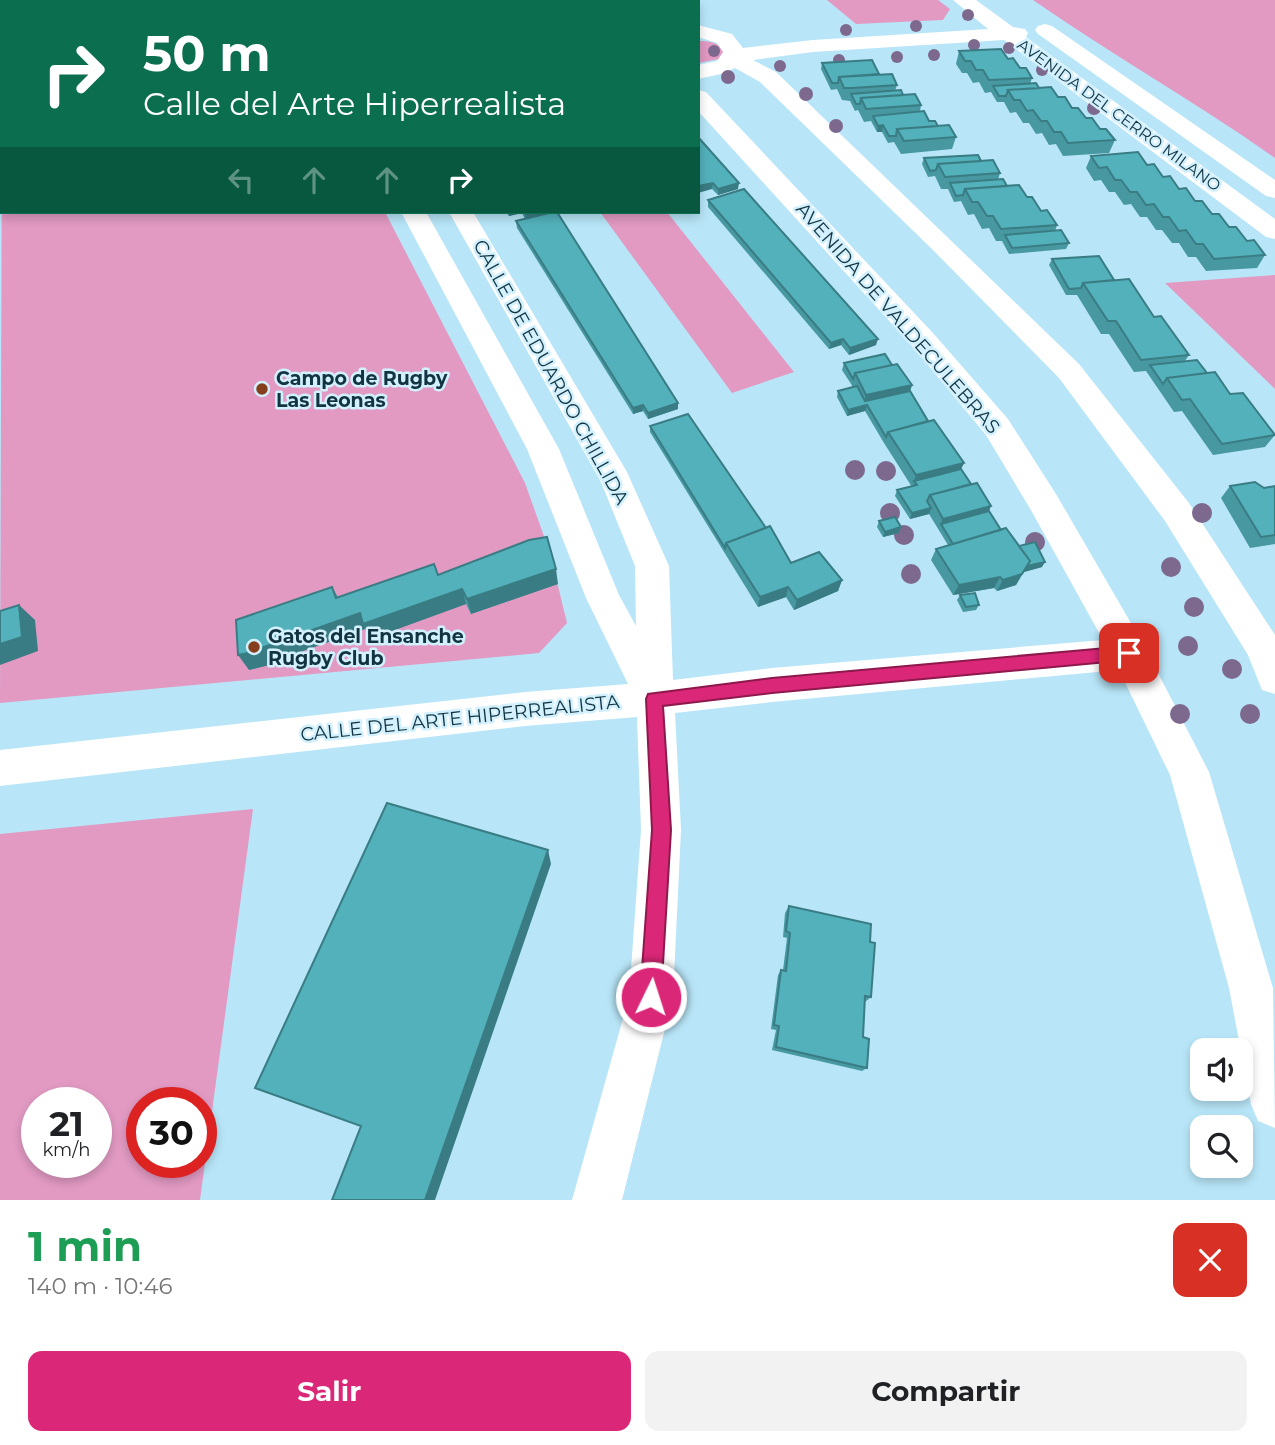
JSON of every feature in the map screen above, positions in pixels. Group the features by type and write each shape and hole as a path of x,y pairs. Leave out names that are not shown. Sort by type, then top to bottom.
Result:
{"street":[{"name":"AVENIDA DEL CERRO MILANO","path":"963,0 1275,231"},
{"name":"AVENIDA DEL CERRO MILANO","path":"1013,8 1275,191"},
{"path":"700,13 722,44 768,77 942,244 1069,371 1177,512 1271,658"},
{"path":"722,44 813,46 1046,31"},
{"path":"700,72 717,69 722,44"},
{"name":"AVENIDA DE VALDECULEBRAS","path":"700,99 923,340 997,427 1044,503 1129,653 1189,772 1251,988 1275,1104"},
{"name":"CALLE DE EDUARDO CHILLIDA","path":"414,214 543,449 603,598 654,699"},
{"name":"CALLE DE EDUARDO CHILLIDA","path":"462,214 616,481 652,566 654,699 661,830 651,997 597,1200"},
{"name":"CALLE DEL ARTE HIPERREALISTA","path":"0,768 512,710 654,699 772,685 1129,653"}],"shaded area":[{"path":"827,0 938,0 950,9 943,20 856,24"},
{"path":"1033,0 1275,0 1275,158 1215,117"},
{"path":"700,41 717,44 724,52 719,59 700,63"},
{"name":"Campo de Rugby Las Leonas","path":"2,214 386,214 525,483 550,553 567,623 539,653 0,703"},
{"path":"601,214 669,214 794,372 732,393"},
{"path":"1275,275 1275,389 1165,283"},
{"path":"253,809 215,1087 126,1087 126,1178 203,1178 200,1200 0,1200 0,834"}],"building":[{"path":"1001,49 1008,59 1013,58 1020,68 1026,68 1032,78 989,80 983,70 976,70 971,61 965,61 959,51"},
{"path":"872,60 879,74 839,77 838,83 832,83 822,63"},
{"path":"892,74 897,85 844,88 839,77"},
{"path":"1036,83 1039,88 1008,90 1006,96 999,96 993,86"},
{"path":"1051,87 1058,97 1065,97 1072,108 1078,108 1086,118 1092,118 1100,129 1106,129 1115,140 1068,143 1061,132 1054,132 1047,121 1041,121 1033,110 1027,111 1020,100 1014,100 1008,90"},
{"path":"901,90 903,95 861,98 860,104 856,104 851,94"},
{"path":"915,94 921,105 866,109 861,98"},
{"path":"924,111 929,121 935,121 938,126 897,129 896,136 889,136 883,125 878,126 873,116"},
{"path":"949,125 956,137 904,141 897,129"},
{"path":"700,139 739,183 718,189 713,183 700,186"},
{"path":"1138,152 1147,165 1154,164 1163,177 1170,176 1179,189 1186,188 1195,201 1202,201 1212,214 1219,214 1229,227 1236,227 1247,241 1254,240 1265,255 1214,259 1203,244 1196,244 1186,230 1179,231 1169,217 1163,217 1154,204 1146,205 1137,192 1130,192 1121,180 1115,180 1107,167 1099,168 1091,156"},
{"path":"978,155 981,161 938,164 936,170 930,171 924,158"},
{"path":"993,160 1000,173 945,177 938,164"},
{"path":"1003,179 1007,186 965,189 963,195 956,196 950,183"},
{"path":"1019,185 1027,197 1032,197 1041,211 1047,210 1057,225 1001,229 993,216 987,216 978,202 972,202 965,189"},
{"path":"744,189 878,339 850,348 843,339 831,343 708,200"},
{"path":"545,214 558,214 678,403 648,413 643,405 633,408 516,221"},
{"path":"1061,230 1069,243 1012,248 1005,235"},
{"path":"1099,256 1114,280 1083,283 1081,288 1069,289 1052,259"},
{"path":"1129,279 1154,317 1161,316 1189,355 1141,360 1116,321 1108,321 1083,283"},
{"path":"885,354 892,365 855,373 853,379 844,363"},
{"path":"1197,360 1207,373 1167,378 1163,384 1150,365"},
{"path":"897,364 912,385 866,395 855,373"},
{"path":"1215,372 1230,394 1243,393 1275,435 1222,444 1190,399 1182,400 1167,378"},
{"path":"857,386 865,401 910,391 928,421 888,432 886,437 867,405 848,410 838,391"},
{"path":"688,414 766,528 726,543 725,548 650,426"},
{"path":"934,420 964,463 916,475 888,432"},
{"path":"961,469 971,484 930,495 927,501 931,508 912,513 897,490 917,485 914,481"},
{"path":"1255,482 1264,488 1275,486 1275,535 1261,537 1230,486"},
{"path":"977,483 991,506 943,519 930,495"},
{"path":"989,511 1001,530 953,544 941,524"},
{"path":"895,517 901,527 885,532 879,521"},
{"path":"770,526 791,563 819,552 842,580 797,600 788,587 760,597 726,543"},
{"path":"1006,528 1030,561 1022,574 1003,580 1000,577 959,585 936,549"},
{"path":"547,537 556,569 467,599 462,589 363,624 360,613 258,649 259,651 238,655 236,620 332,587 336,598 434,564 438,575 529,540"},
{"path":"1035,542 1045,562 1027,566 1030,561 1019,546"},
{"path":"975,593 979,605 966,607 960,595"},
{"path":"19,605 22,637 0,644 0,611"},
{"path":"387,803 548,850 425,1200 332,1200 361,1126 255,1088"},
{"path":"789,906 871,924 870,942 875,943 871,997 865,996 863,1037 869,1039 867,1068 776,1047 779,1026 774,1025 781,970 786,971 790,933 786,931"}],"place":[{"name":"Campo de Rugby Las Leonas","path":"262,389"},
{"name":"Gatos del Ensanche Rugby Club","path":"254,647"}],"route":[{"path":"651,997 661,830 654,699 772,685 1129,653"}]}
